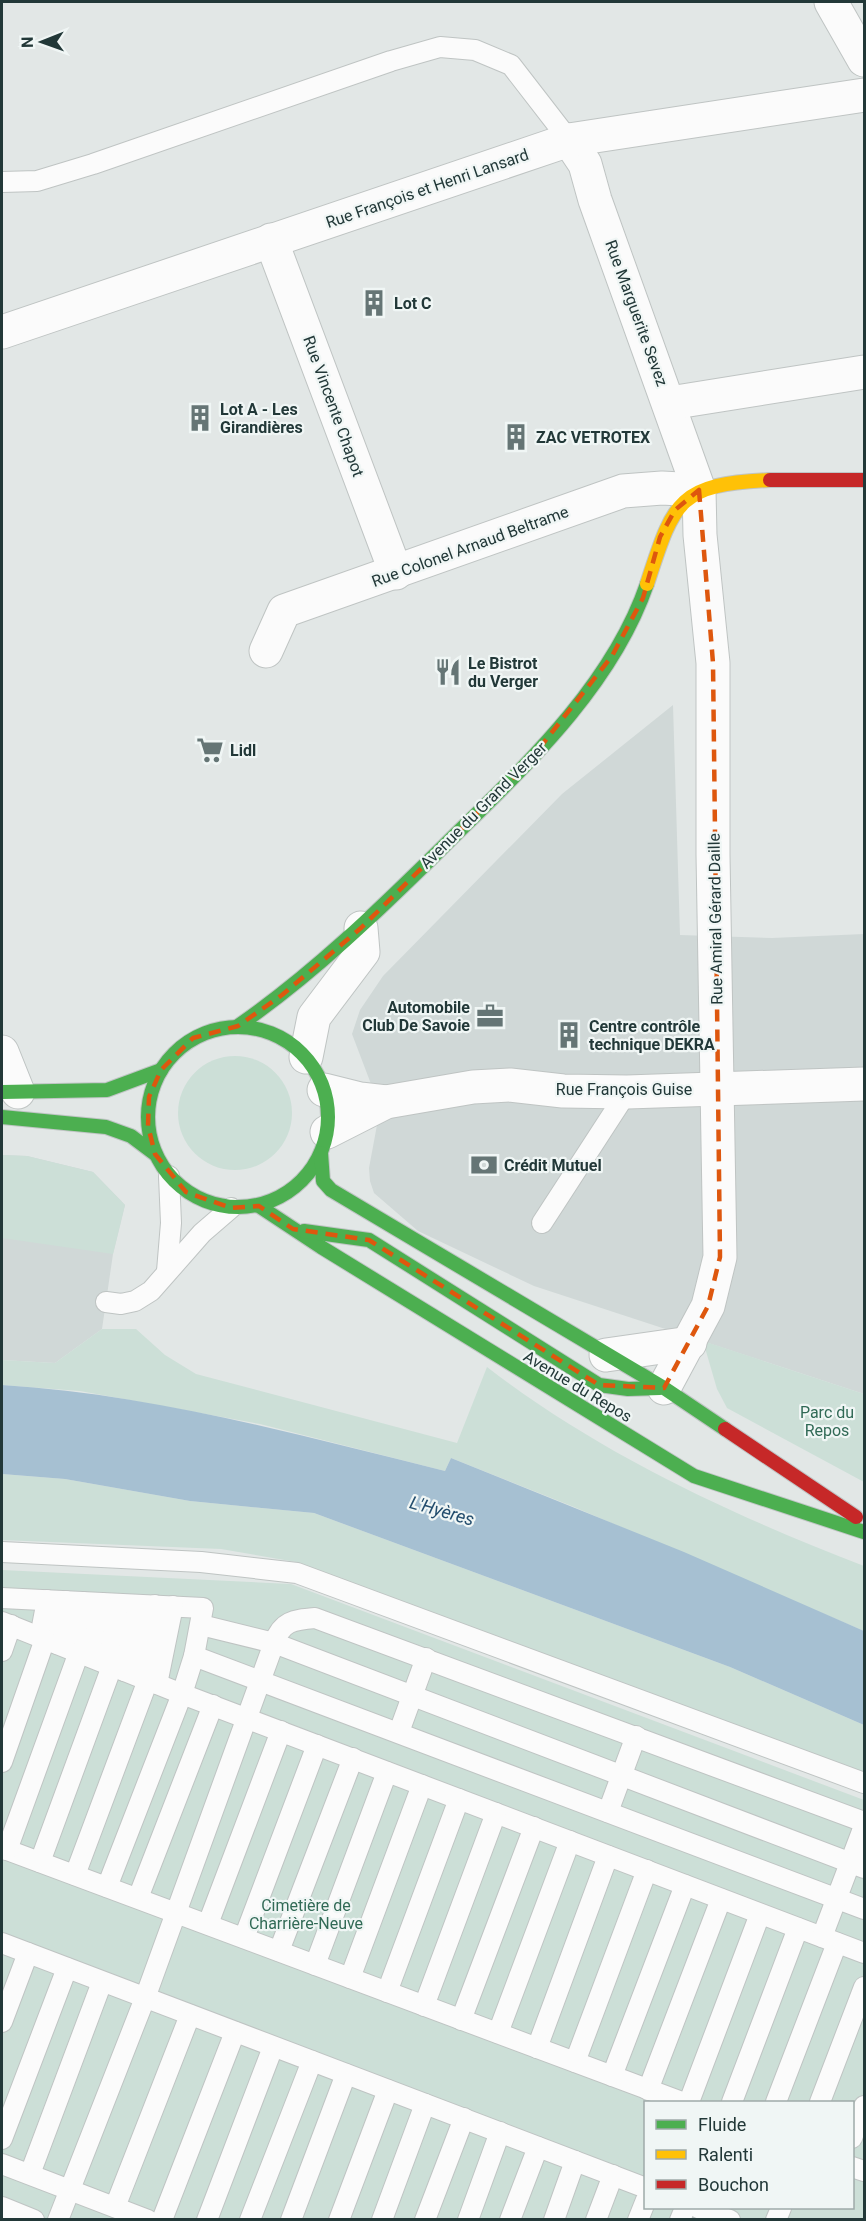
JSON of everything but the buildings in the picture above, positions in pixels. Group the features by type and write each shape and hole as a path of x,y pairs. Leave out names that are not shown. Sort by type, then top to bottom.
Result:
{"main road":[{"path":"699,490 744,482 864,480"},
{"name":"Avenue du Grand Verger","path":"238,1026 282,995 361,928 527,764 570,713 612,656 638,607 660,537 675,510 699,490"},
{"path":"324,1143 306,1177 285,1195 259,1206 231,1208 207,1203 169,1176 155,1154 148,1126 150,1097 160,1070 175,1051 193,1038 215,1029 238,1026 275,1034 292,1044 317,1072 324,1090 329,1111 324,1143 323,1180 331,1190 664,1388 864,1522"},
{"path":"7,1100 107,1090 160,1070"},
{"path":"7,1100 106,1126 131,1136 155,1154"},
{"name":"Avenue du Repos","path":"259,1206 276,1214 293,1229 694,1476 864,1532"},
{"name":"Avenue du Repos","path":"293,1229 369,1240 599,1385 628,1389 664,1388"}],"street":[{"path":"831,2 864,60"},
{"name":"Rue François et Henri Lansard","path":"2,332 569,140 864,94"},
{"name":"Rue Marguerite Sevez","path":"569,140 585,164 595,200 670,403 699,490"},
{"name":"Rue Vincente Chapot","path":"271,240 396,573"},
{"path":"670,403 864,372"},
{"name":"Rue Colonel Arnaud Beltrame","path":"266,651 284,611 623,491 663,488 699,490"},
{"name":"Rue Amiral Gérard Daille","path":"664,1388 708,1306 720,1257 713,663 700,535 699,490"},
{"path":"306,1057 314,1017 363,952 361,928"},
{"path":"2,1052 7,1100"},
{"name":"Rue François Guise","path":"324,1090 360,1100 386,1102 473,1087 510,1085 562,1091 627,1092 864,1084"},
{"name":"Rue François Guise","path":"324,1143 386,1102"},
{"path":"606,1355 690,1343"}],"lane":[{"path":"2,182 37,181 93,164 392,61 440,47 475,50 511,65 569,140"},
{"path":"542,1223 627,1092"},
{"path":"167,1270 171,1223 169,1176"},
{"path":"106,1302 121,1304 135,1301 151,1292 167,1270 202,1233 231,1208"},
{"path":"2,1552 201,1562 297,1573 864,1783"},
{"path":"2,1598 203,1608 194,1656 182,1694 107,1887"},
{"path":"40,1862 98,1660 110,1603"},
{"path":"75,1875 98,1660 110,1603"},
{"path":"110,1603 98,1660 4,1849 677,2101"},
{"path":"2,1762 98,1660 110,1603"},
{"path":"58,2220 145,1998 273,1643 279,1629 296,1620 315,1618 636,1736 864,1824 857,1865 837,1899 829,1940 777,2101"},
{"path":"2,1651 6,1623 182,1694 864,1953"},
{"path":"201,1625 273,1643 857,1865"},
{"path":"194,1656 864,1910"},
{"path":"399,1732 426,1658"},
{"path":"138,1898 213,1705"},
{"path":"208,1924 281,1731"},
{"path":"608,1812 636,1736"},
{"path":"244,1938 317,1745"},
{"path":"279,1951 353,1758"},
{"path":"315,1965 387,1772"},
{"path":"350,1978 422,1785"},
{"path":"387,1992 459,1799"},
{"path":"424,2006 496,1813"},
{"path":"461,2020 534,1827"},
{"path":"498,2033 570,1841"},
{"path":"537,2048 608,1856"},
{"path":"575,2062 647,1870"},
{"path":"612,2076 685,1885"},
{"path":"648,2090 721,1899"},
{"path":"690,2101 760,1914"},
{"path":"733,2101 798,1928"},
{"path":"2,1943 644,2188"},
{"path":"2,2022 28,1953"},
{"path":"2,2139 67,1968"},
{"path":"30,2175 102,1982"},
{"path":"821,2101 864,1987"},
{"path":"115,2207 190,2015"},
{"path":"162,2220 235,2032"},
{"path":"207,2220 273,2047"},
{"path":"250,2220 312,2061"},
{"path":"291,2220 346,2074"},
{"path":"339,2220 388,2090"},
{"path":"382,2220 425,2104"},
{"path":"854,2133 864,2106"},
{"path":"425,2220 464,2118"},
{"path":"468,2220 500,2132"},
{"path":"510,2220 538,2147"},
{"path":"554,2220 575,2161"},
{"path":"2,2164 148,2220"},
{"path":"596,2220 613,2175"},
{"path":"638,2220 644,2203"},
{"path":"2,2207 34,2220"},
{"path":"701,2209 726,2219"}],"highlighted area":[{"path":"699,490 713,663 720,1257 708,1306 664,1388 599,1385 369,1240 293,1229 259,1206 231,1208 186,1192 155,1154 148,1126 149,1097 161,1070 193,1038 238,1026 282,995 361,928 527,764 612,656 643,598 660,537 675,510"}],"shaded area":[{"path":"673,705 680,935 772,938 864,934 864,1394 534,1286 418,1231 374,1193 370,1181 369,1168 377,1125 371,1084 352,1034 360,1010 383,976 562,794"},
{"path":"2,1155 27,1156 93,1172 125,1205 113,1254 102,1329 55,1363 2,1360"}],"green space":[{"path":"235,1056 257,1060 276,1072 288,1091 292,1113 288,1135 276,1154 257,1166 235,1170 213,1166 194,1154 182,1135 178,1113 182,1091 194,1072 213,1060"},
{"path":"2,1155 27,1156 93,1172 125,1205 113,1254 2,1238"},
{"path":"102,1329 136,1329 165,1355 196,1374 457,1443 487,1367 575,1428 668,1480 765,1526 864,1566 864,1631 574,1507 451,1458 445,1471 260,1424 80,1391 2,1385 2,1360 55,1363"},
{"name":"Parc du Repos","path":"703,1341 864,1394 864,1482 727,1408 717,1389"},
{"path":"2,1474 65,1479 190,1501 314,1513 730,1667 864,1725 864,1772 296,1562 221,1549 2,1540"},
{"name":"Cimetière de Charrière-Neuve","path":"2,1570 291,1584 864,1800 864,2219 2,2220"}],"water":[{"name":"L'Hyères","path":"2,1385 114,1397 170,1407 280,1430 445,1471 451,1458 684,1552 864,1631 864,1725 730,1667 314,1513 190,1501 65,1479 2,1474"}],"traffic: fast":[{"path":"238,1026 293,985 344,941 419,871 532,758 587,693 611,659 631,622 647,584"},
{"path":"238,1027 256,1028 273,1033 302,1053 322,1082 327,1099 328,1117 327,1135 322,1152 302,1181 273,1201 256,1206 238,1207 220,1206 203,1201 174,1181 154,1152 149,1135 148,1117 149,1099 154,1082 174,1053 203,1033 220,1028 238,1027"},
{"path":"2,1092 107,1090 161,1070"},
{"path":"2,1117 106,1127 131,1136 155,1154"},
{"path":"321,1153 323,1181 331,1190 664,1388 725,1429"},
{"path":"259,1206 321,1247 694,1476 864,1532"},
{"path":"304,1231 369,1240 599,1385 628,1389 660,1388"}],"traffic: slow":[{"path":"647,584 665,533 684,502 716,486 770,480"}],"traffic: jam":[{"path":"770,480 864,480"},
{"path":"725,1429 856,1517"}],"place":[{"name":"Lot C","path":"374,303"},
{"name":"Lot A - Les Girandières","path":"200,418"},
{"name":"ZAC VETROTEX","path":"516,437"},
{"name":"Le Bistrot du Verger","path":"448,672"},
{"name":"Lidl","path":"210,750"},
{"name":"Automobile Club De Savoie","path":"490,1016"},
{"name":"Centre contrôle technique DEKRA","path":"569,1035"},
{"name":"Crédit Mutuel","path":"484,1165"}]}
